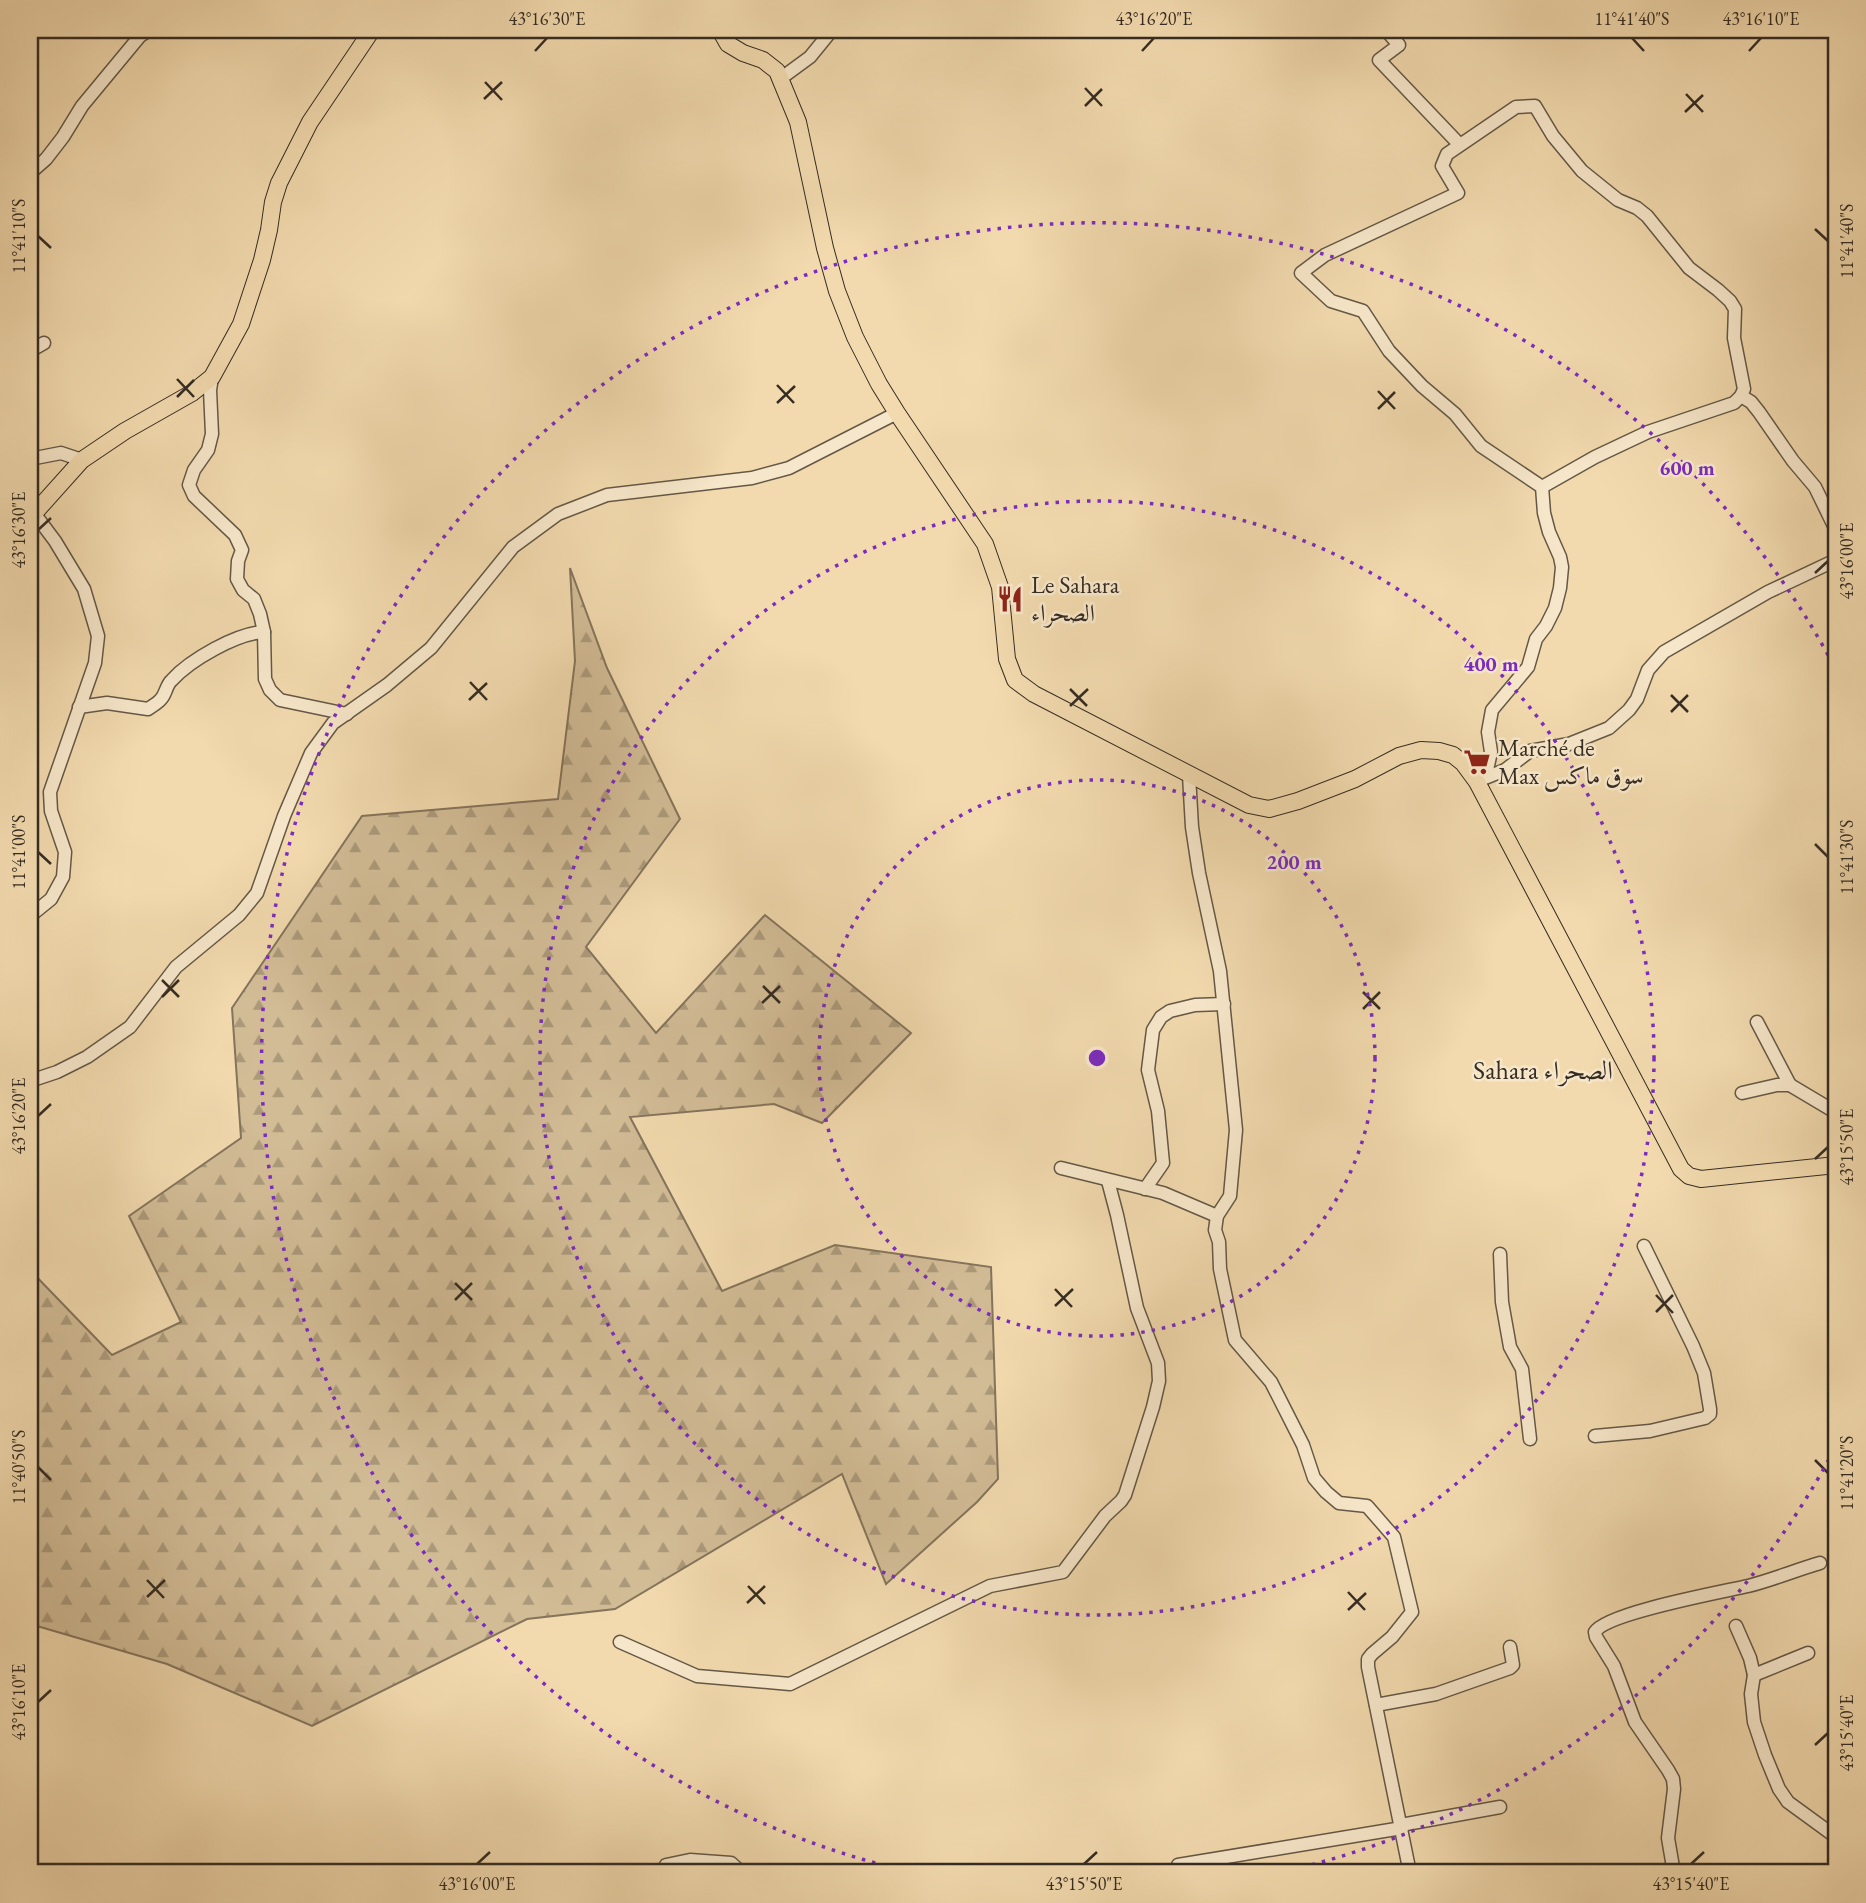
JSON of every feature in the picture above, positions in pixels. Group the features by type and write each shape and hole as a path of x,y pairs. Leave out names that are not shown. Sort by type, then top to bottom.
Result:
{"main road":[{"path":"32,515 82,460 125,431 192,393 212,377 241,324 262,260 279,183 310,122 372,30"},
{"path":"720,30 728,44 763,60 777,71 798,122 837,291 855,337 879,384 985,544 1000,587 1007,659 1015,680 1034,694 1189,775 1249,805 1269,809 1344,783 1399,756 1421,750 1452,755 1463,763 1477,782 1681,1169 1689,1176 1701,1179 1836,1166"}],"street":[{"path":"30,173 46,159 82,106 140,36 149,30"},
{"path":"780,79 810,57 832,30"},
{"path":"1386,30 1399,45 1379,60 1459,144"},
{"path":"1477,782 1487,769 1491,752 1488,732 1492,710 1528,667 1536,639 1555,608 1560,588 1562,567 1549,532 1542,487 1481,446 1455,414 1422,386 1389,351 1363,311 1331,301 1301,273 1325,255 1458,193 1442,166 1447,154 1516,107 1535,106 1553,136 1582,170 1618,200 1637,208 1647,216 1689,268 1730,301 1735,309 1734,338 1744,389 1734,403 1726,407 1648,432 1595,457 1542,487"},
{"path":"30,351 44,343"},
{"path":"212,377 212,434 208,450 194,470 189,485 194,496 235,535 242,550 237,579 243,590 254,599 260,614 264,632 265,679 280,700 347,714"},
{"path":"1741,396 1751,402 1815,487 1836,530"},
{"path":"30,1081 87,1058 130,1027 176,967 239,915 257,893 284,816 311,753 333,723 387,685 431,648 513,547 558,514 607,495 752,478 789,468 897,413"},
{"path":"30,459 61,453 82,460"},
{"path":"30,916 51,899 63,877 65,852 51,811 50,792 95,663 98,636 84,589 55,541 32,515"},
{"path":"1477,782 1505,770 1530,751 1569,744 1609,728 1637,699 1648,670 1664,652 1768,592 1836,560"},
{"path":"79,708 107,703 148,709 161,700 170,681 206,654 251,632 264,632"},
{"path":"1189,775 1196,850 1220,971 1236,1130 1230,1196 1217,1216 1215,1230 1219,1242 1220,1269 1235,1340 1271,1382 1303,1445 1314,1478 1339,1503 1367,1506 1394,1537 1412,1612 1392,1637 1368,1659 1368,1667 1410,1873"},
{"path":"1145,1189 1163,1163 1158,1111 1148,1070 1153,1030 1161,1017 1170,1011 1195,1005 1224,1004"},
{"path":"1757,1022 1790,1085"},
{"path":"1742,1093 1777,1085 1790,1085 1836,1115"},
{"path":"1061,1168 1163,1193 1217,1216"},
{"path":"620,1642 697,1676 790,1684 990,1586 1063,1572 1105,1516 1125,1495 1159,1381 1158,1363 1137,1308 1118,1215 1108,1181"},
{"path":"1595,1436 1650,1431 1704,1418 1710,1414 1704,1373 1644,1245"},
{"path":"1500,1254 1502,1302 1510,1347 1521,1369 1530,1439"},
{"path":"1674,1873 1668,1838 1673,1779 1634,1722 1614,1666 1595,1632 1598,1627 1623,1617 1751,1585 1820,1563"},
{"path":"1736,1626 1750,1658 1754,1675 1751,1694 1754,1722 1779,1790 1788,1802 1836,1837"},
{"path":"1376,1705 1436,1694 1510,1668 1513,1665 1510,1647"},
{"path":"1754,1675 1808,1653"},
{"path":"1178,1864 1500,1807"},
{"path":"662,1873 666,1865 690,1860 731,1863 742,1873"}],"green space":[{"path":"570,568 607,668 680,819 586,947 656,1033 765,915 911,1033 822,1123 774,1104 630,1117 722,1291 835,1245 991,1267 998,1479 977,1502 886,1584 842,1474 615,1609 527,1619 312,1726 167,1664 30,1624 30,1270 112,1355 181,1322 129,1216 241,1138 232,1008 362,816 558,799 575,661"}],"place":[{"name":"Le Sahara الصحراء","path":"1010,599"},
{"name":"Marché de Max سوق ماكس","path":"1477,762"}],"district":[{"name":"Sahara الصحراء","path":"1543,1070"}]}
